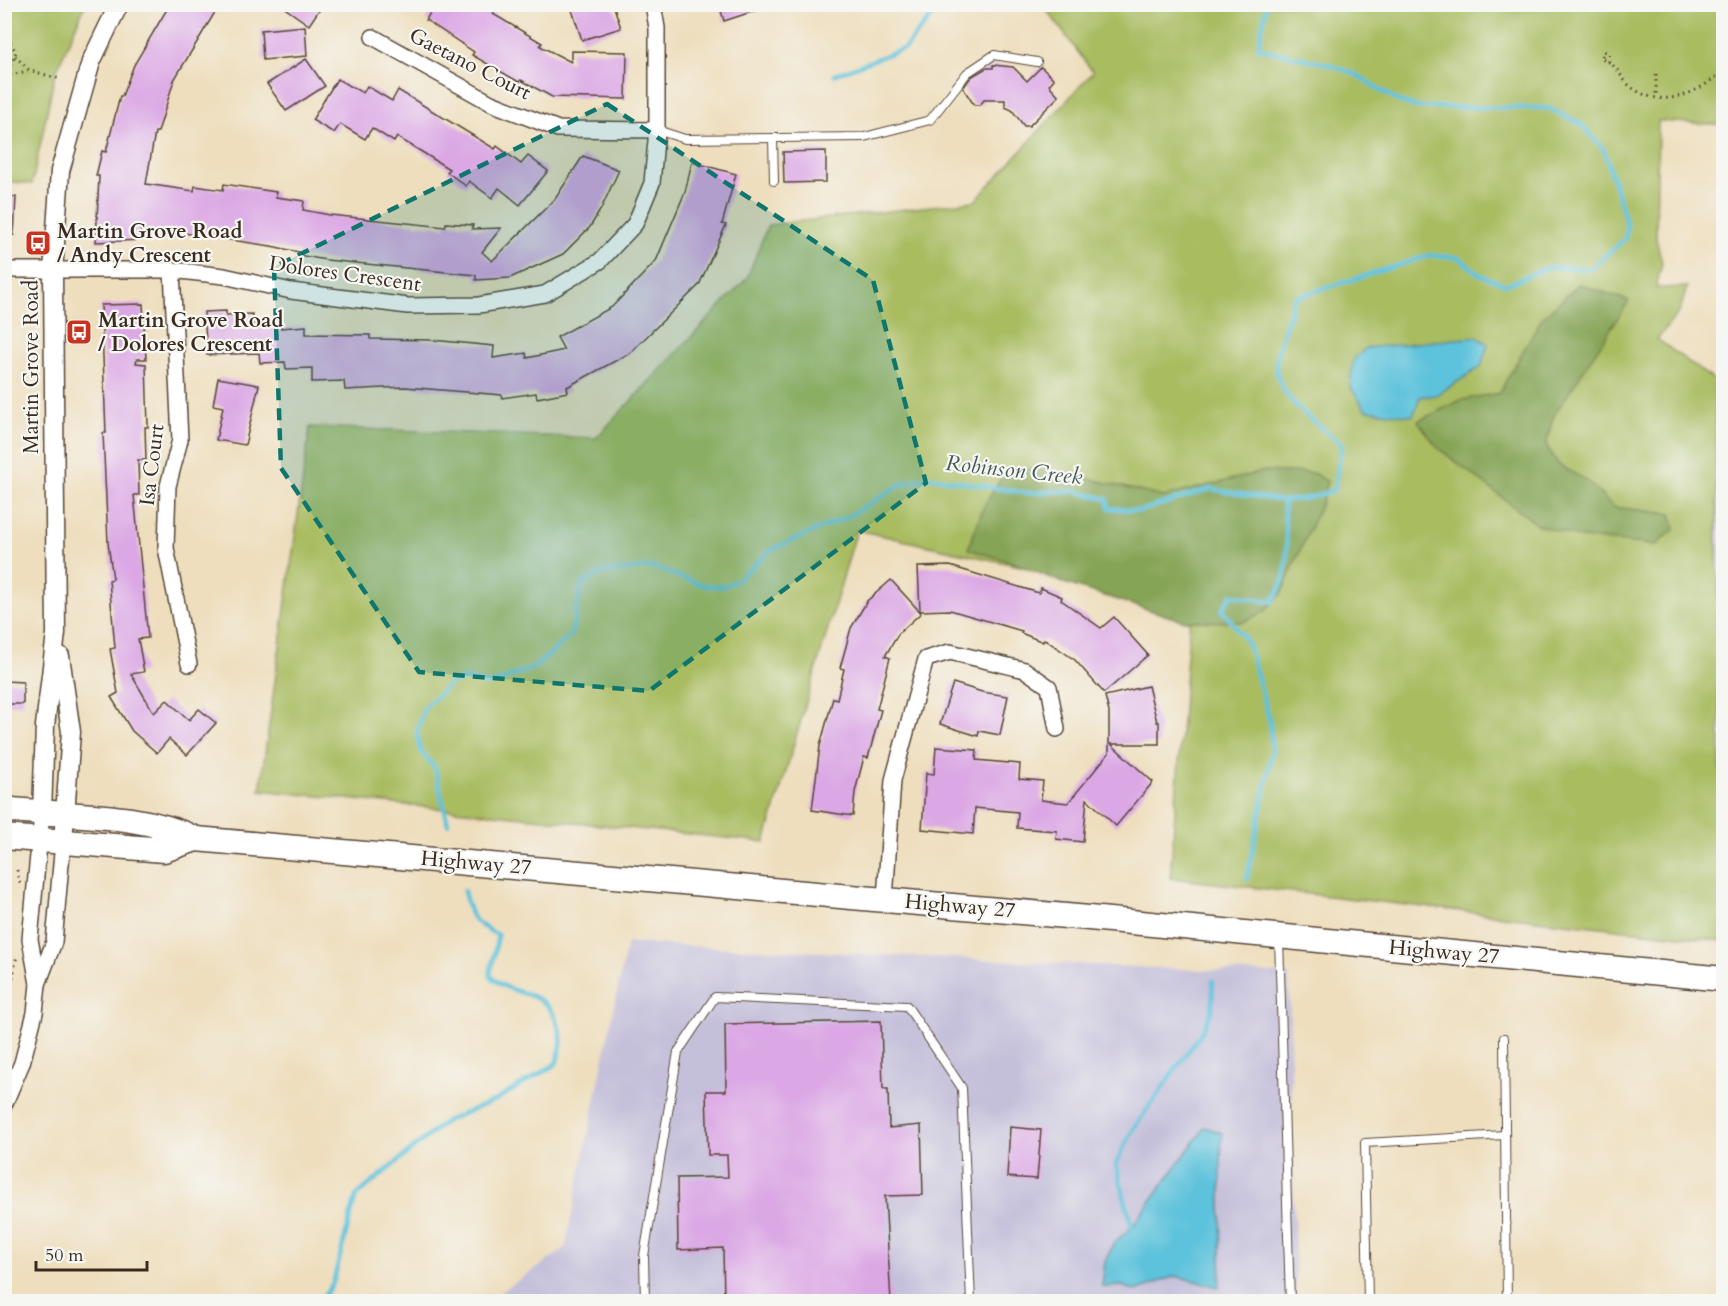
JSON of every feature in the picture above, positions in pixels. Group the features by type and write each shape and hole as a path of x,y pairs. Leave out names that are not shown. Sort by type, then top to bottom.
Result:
{"main road":[{"name":"Highway 27","path":"4,809 168,826 196,839 885,899 1724,979"},
{"name":"Highway 27","path":"4,837 164,850 196,839"}],"street":[{"name":"Martin Grove Road","path":"42,813 45,726 56,633 53,272 60,171 91,62 119,4"},
{"name":"Dolores Crescent","path":"4,270 53,272 172,270 224,276 291,291 408,306 479,305 545,294 600,261 635,224 652,183 657,130 657,28 653,4"},
{"name":"Gaetano Court","path":"373,38 491,103 558,129 657,130"},
{"name":"Isa Court","path":"172,270 180,440 168,486 166,548 189,664"},
{"name":"Martin Grove Road","path":"51,841 66,814 72,732 56,633"},
{"path":"885,899 893,780 926,659 950,652 1025,670 1049,687 1056,729"},
{"path":"4,1105 22,1063 35,1013 38,984 54,942 51,841 42,813"},
{"path":"38,984 30,939 51,841"}],"lane":[{"path":"657,130 685,139 864,137 930,120 967,73 994,55 1037,62"},
{"path":"773,138 774,181"},
{"path":"1279,937 1290,1302"},
{"path":"645,1302 644,1256 678,1052 715,997 907,1006 962,1088 971,1302"},
{"path":"1503,1038 1507,1302"},
{"path":"1368,1302 1365,1143 1505,1135"}],"path":[{"path":"4,32 16,52 10,75 4,85"},
{"path":"1724,46 1720,53 1724,60"},
{"path":"15,56 30,70 60,79"},
{"path":"1609,62 1631,87 1656,96 1678,99 1695,92 1724,70"},
{"path":"10,75 30,70"},
{"path":"1656,74 1656,96"}],"highlighted area":[{"path":"607,104 873,280 926,483 649,691 419,672 281,468 274,267"}],"shaded area":[{"path":"1716,399 1724,399 1723,860"},
{"path":"627,943 1289,974 1296,1301 486,1302 565,1249"}],"green space":[{"path":"4,5 85,5 55,74 32,184 5,181"},
{"path":"1043,5 1723,5 1723,125 1658,121 1656,238 1662,263 1656,288 1687,287 1680,311 1657,339 1715,381 1723,941 1170,878 1191,604 857,530 765,842 260,790 310,427 596,438 747,278 768,225 975,201 1093,72"},
{"path":"1579,284 1629,301 1553,417 1546,445 1559,465 1586,480 1613,507 1671,514 1675,529 1656,545 1582,538 1538,525 1438,448 1418,421 1461,400 1499,393 1542,318"},
{"path":"1024,469 1063,472 1163,497 1265,471 1313,473 1327,481 1322,501 1281,594 1264,612 1243,622 1184,621 1061,582 1009,561 968,549 985,504 1000,480"}],"water":[{"path":"1477,337 1488,344 1481,367 1437,395 1420,397 1413,416 1366,410 1350,387 1353,360 1366,348"},
{"path":"1205,1127 1222,1133 1219,1287 1175,1276 1136,1291 1122,1286 1102,1287 1105,1262 1114,1243 1132,1227"}],"building":[{"path":"170,4 220,4 174,80 158,132 155,132 146,184 194,191 195,186 223,190 224,184 276,192 276,197 304,201 303,210 330,215 445,227 446,223 473,225 472,229 501,228 482,252 492,261 555,199 583,156 619,170 590,227 563,254 510,278 476,280 476,275 326,260 298,255 299,252 271,246 184,233 183,237 141,231 142,240 96,242 99,176 96,176 102,151 106,152 120,96 122,96 134,65"},
{"path":"279,4 323,4 309,25"},
{"path":"435,4 484,4 495,11 493,14 542,43 540,46 571,62 571,51 627,52 626,99 552,97 521,80 519,82 472,55 474,52 426,20"},
{"path":"570,4 613,4 621,28 582,40"},
{"path":"719,4 766,4 767,7 724,21"},
{"path":"305,26 307,56 263,60 261,30"},
{"path":"306,59 325,86 286,111 267,84"},
{"path":"993,65 1013,67 1027,81 1041,67 1054,79 1049,85 1059,96 1029,126 1024,126 1012,110 1005,107 1005,100 984,100 980,105 974,105 963,88 971,77 986,68 993,68"},
{"path":"337,79 363,93 367,86 392,101 398,90 495,149 497,146 521,164 528,156 548,171 520,205 499,188 492,198 469,181 466,186 447,172 449,169 397,137 394,142 372,128 365,139 340,124 334,133 312,120"},
{"path":"826,151 826,182 784,183 783,152"},
{"path":"692,162 736,174 722,224 726,225 699,285 630,353 567,387 568,392 537,398 536,393 502,398 502,395 405,387 345,390 344,381 312,382 312,368 286,369 285,362 260,363 259,353 207,355 204,312 226,311 226,315 252,314 253,324 280,323 281,328 306,326 306,334 370,335 370,339 432,340 494,346 493,358 526,353 527,358 564,350 557,337 612,307 656,261 685,192"},
{"path":"4,196 16,197 14,235 4,235"},
{"path":"143,304 146,359 137,359 136,363 146,364 148,427 145,427 146,460 138,460 139,495 134,495 148,638 138,639 144,672 131,674 154,713 167,700 189,720 199,709 216,723 187,755 169,739 157,753 132,731 111,697 118,693 110,649 115,648 109,580 113,579 108,543 103,433 106,433 101,305"},
{"path":"218,378 259,385 245,445 216,440 223,407 213,405"},
{"path":"950,566 1039,593 1041,588 1062,597 1061,600 1101,628 1114,617 1148,655 1104,693 1075,660 1044,639 1043,642 1021,633 1022,631 950,610 920,611 918,567"},
{"path":"891,580 921,613 899,633 885,656 890,658 877,709 881,710 868,758 864,757 855,792 853,816 812,810 820,746 833,698 837,699 844,669 840,668 851,628 867,601"},
{"path":"4,681 23,682 23,704 5,704"},
{"path":"953,683 982,692 1008,696 1000,735 979,731 978,736 940,724"},
{"path":"1148,686 1157,722 1159,722 1159,744 1111,744 1153,782 1116,826 1087,799 1083,842 1056,839 1057,831 1017,828 1018,812 975,808 973,834 922,829 926,773 934,774 936,747 977,750 976,760 1020,764 1019,779 1043,781 1041,800 1068,803 1109,753 1109,712 1105,696"},
{"path":"881,1021 883,1089 888,1089 889,1128 921,1125 923,1195 885,1196 891,1302 724,1302 723,1248 678,1250 677,1178 728,1177 727,1155 708,1155 706,1091 726,1091 725,1024"},
{"path":"1010,1127 1041,1130 1037,1179 1007,1177"}],"waterway":[{"path":"834,75 905,48 935,12 937,4"},
{"name":"Robinson Creek","path":"448,824 435,768 420,750 417,733 424,708 451,683 466,679 489,685 535,667 571,635 582,584 601,573 652,567 706,586 724,586 736,581 771,550 851,515 902,484 930,477 1026,493 1074,491 1107,499 1109,508 1140,511 1210,489 1283,501 1309,498 1334,490 1342,445 1291,400 1278,378 1277,359 1294,298 1431,255 1459,258 1480,275 1506,285 1549,267 1590,269 1625,239 1627,225 1604,150 1581,124 1548,108 1417,107 1396,100 1357,75 1331,65 1258,48 1267,4"},
{"path":"1247,879 1272,753 1270,722 1248,643 1222,610 1231,595 1272,602 1279,591 1284,579 1287,553 1283,501"},
{"name":"Robinson Creek","path":"320,1302 333,1283 356,1196 446,1121 496,1100 556,1064 561,1042 556,1020 543,1002 507,987 490,975 498,935 474,919 468,908 464,891"},
{"path":"1132,1227 1116,1164 1134,1128 1202,1032 1212,1010 1213,981"}],"place":[{"name":"Martin Grove Road / Andy Crescent","path":"38,243"},
{"name":"Martin Grove Road / Dolores Crescent","path":"79,332"}]}
